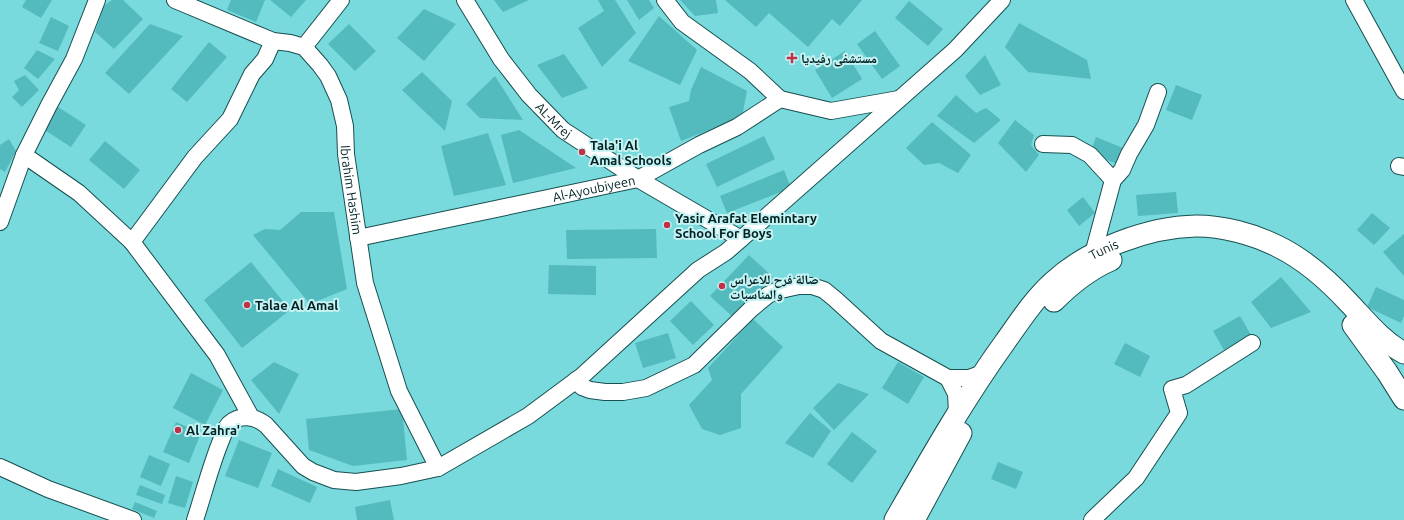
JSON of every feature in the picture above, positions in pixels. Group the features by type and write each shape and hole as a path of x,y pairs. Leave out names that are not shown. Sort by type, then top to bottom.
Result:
{"main road":[{"name":"Tunis","path":"895,520 957,412 1032,304 1052,282 1075,264 1093,254 1134,238 1169,229 1197,226 1246,234 1277,246 1301,259 1320,273 1356,320 1394,348 1404,353"},
{"path":"914,520 974,408 1044,311 1064,291 1106,262 1130,251 1180,241 1205,240 1232,245 1278,262 1299,274 1319,292 1356,320 1404,367"},
{"path":"1356,320 1382,330 1404,341"},
{"path":"1356,320 1404,399"}],"street":[{"path":"0,222 24,155 74,59 97,0"},
{"path":"175,0 273,41 290,43 304,47 341,0"},
{"name":"AL-Mrej","path":"465,0 501,59 529,96 563,130 638,179 742,239"},
{"path":"665,0 682,22 750,71 780,99 831,111 899,99"},
{"path":"195,520 217,449 228,425 234,420 243,417 252,417 260,420 302,466 334,480 356,482 401,476 438,468 528,416 576,380 698,270 742,239 954,50 1002,0"},
{"path":"1354,0 1404,91"},
{"path":"132,242 196,157 230,119 252,74 265,58 273,41"},
{"name":"Ibrahim Hashim","path":"304,47 328,76 343,113 346,154 365,283 399,391 438,468"},
{"path":"1093,254 1113,180 1122,170 1129,154 1146,125 1158,92"},
{"name":"Al-Ayoubiyeen","path":"358,238 638,179 699,145 737,127 780,99"},
{"path":"1042,144 1072,146 1090,155 1113,180"},
{"path":"24,155 79,193 132,242 217,355 252,417"},
{"path":"576,380 582,386 590,390 605,392 623,392 646,388 694,365 751,309 768,295 776,290 799,286 812,286 824,290 881,341 948,378 969,378 983,373"},
{"path":"1092,520 1136,478 1180,413 1172,389 1186,385 1252,343"},
{"path":"948,378 956,394 957,412"},
{"path":"0,467 48,489 133,520"}],"building":[{"path":"26,0 52,0 41,18 22,7"},
{"path":"112,0 123,0 143,19 114,49 95,32 104,6"},
{"path":"231,0 265,0 256,22 227,10"},
{"path":"270,0 306,0 291,17"},
{"path":"494,0 529,0 503,12"},
{"path":"598,0 615,0 636,33 602,67 578,28 604,11"},
{"path":"627,0 649,0 654,8 639,20"},
{"path":"680,0 716,0 718,13 695,16"},
{"path":"725,0 862,0 840,26 832,19 808,47 769,13 756,27"},
{"path":"909,1 943,29 928,46 895,18"},
{"path":"424,9 456,24 424,61 397,38"},
{"path":"659,16 697,50 680,85 628,61"},
{"path":"51,17 69,26 58,51 39,43"},
{"path":"1019,23 1087,60 1091,79 1028,72 1005,47"},
{"path":"150,24 183,36 129,94 105,73"},
{"path":"349,24 376,51 355,71 328,44"},
{"path":"875,31 900,66 882,79 857,44"},
{"path":"209,42 227,57 187,102 171,89"},
{"path":"37,50 55,59 38,79 24,68"},
{"path":"845,51 862,79 832,98 815,70"},
{"path":"564,54 588,88 562,98 537,65"},
{"path":"985,55 1001,85 980,95 965,76"},
{"path":"701,67 747,91 742,117 681,141 669,107 689,101 691,90"},
{"path":"422,72 452,101 445,131 402,90"},
{"path":"25,75 39,90 22,107 12,97 19,90 14,81"},
{"path":"495,76 523,120 480,118 466,104"},
{"path":"1176,85 1202,95 1192,120 1166,110"},
{"path":"956,95 976,113 986,108 1001,120 974,143 937,116"},
{"path":"55,105 86,125 71,147 40,127"},
{"path":"1015,120 1034,135 1031,145 1039,155 1026,172 998,143"},
{"path":"932,122 971,155 958,173 939,163 924,165 906,148"},
{"path":"519,130 576,168 513,183 501,135"},
{"path":"488,133 506,185 454,196 441,146"},
{"path":"764,136 775,159 717,187 706,164"},
{"path":"1096,137 1123,148 1117,164 1090,153"},
{"path":"9,139 16,151 5,172 0,169 0,145"},
{"path":"105,141 140,170 124,189 89,160"},
{"path":"784,170 791,188 727,213 720,196"},
{"path":"1176,192 1178,213 1138,216 1136,195"},
{"path":"1083,197 1095,213 1079,226 1067,210"},
{"path":"301,212 334,212 347,289 310,304 253,235 265,229 280,230"},
{"path":"1372,213 1390,228 1374,245 1357,230"},
{"path":"656,229 657,258 567,259 566,230"},
{"path":"1404,234 1404,276 1383,252"},
{"path":"749,255 773,277 734,318 710,296"},
{"name":"Talae Al Amal","path":"251,262 290,310 242,348 204,300"},
{"path":"549,265 596,266 596,295 548,294"},
{"path":"1281,277 1311,312 1271,328 1251,302"},
{"path":"1376,287 1404,300 1404,316 1401,323 1367,307"},
{"path":"691,301 714,325 693,345 670,321"},
{"path":"1240,316 1251,335 1224,350 1213,331"},
{"path":"753,319 783,347 741,394 741,428 720,435 702,429 689,405 712,380 708,368"},
{"path":"668,333 676,358 643,368 635,343"},
{"path":"1125,343 1150,356 1140,377 1114,364"},
{"path":"274,362 299,374 279,414 251,380"},
{"path":"898,362 924,377 908,404 882,388"},
{"path":"191,373 223,390 205,425 173,408"},
{"path":"838,383 869,394 834,430 813,408"},
{"path":"402,409 407,460 353,466 309,450 306,419"},
{"path":"810,413 831,431 813,458 785,443"},
{"path":"176,422 201,433 189,463 163,452"},
{"path":"852,432 877,451 852,483 827,464"},
{"path":"239,440 272,453 258,488 225,476"},
{"path":"149,455 170,464 161,486 140,477"},
{"path":"998,462 1023,472 1016,489 991,479"},
{"path":"278,469 317,487 310,503 271,486"},
{"path":"176,476 193,482 185,508 168,503"},
{"path":"140,485 165,495 162,504 136,495"},
{"path":"390,500 394,520 357,520 355,507"},
{"path":"135,502 157,511 154,518 132,509"}],"place":[{"name":"مستشفى رفيديا","path":"792,58"},
{"name":"Tala'i Al Amal Schools","path":"582,152"},
{"name":"Yasir Arafat Elemintary School For Boys","path":"667,225"},
{"name":"صالة فرح للاعراس والمناسبات","path":"722,286"},
{"name":"Talae Al Amal","path":"247,305"},
{"name":"Al Zahra'","path":"178,430"}]}
